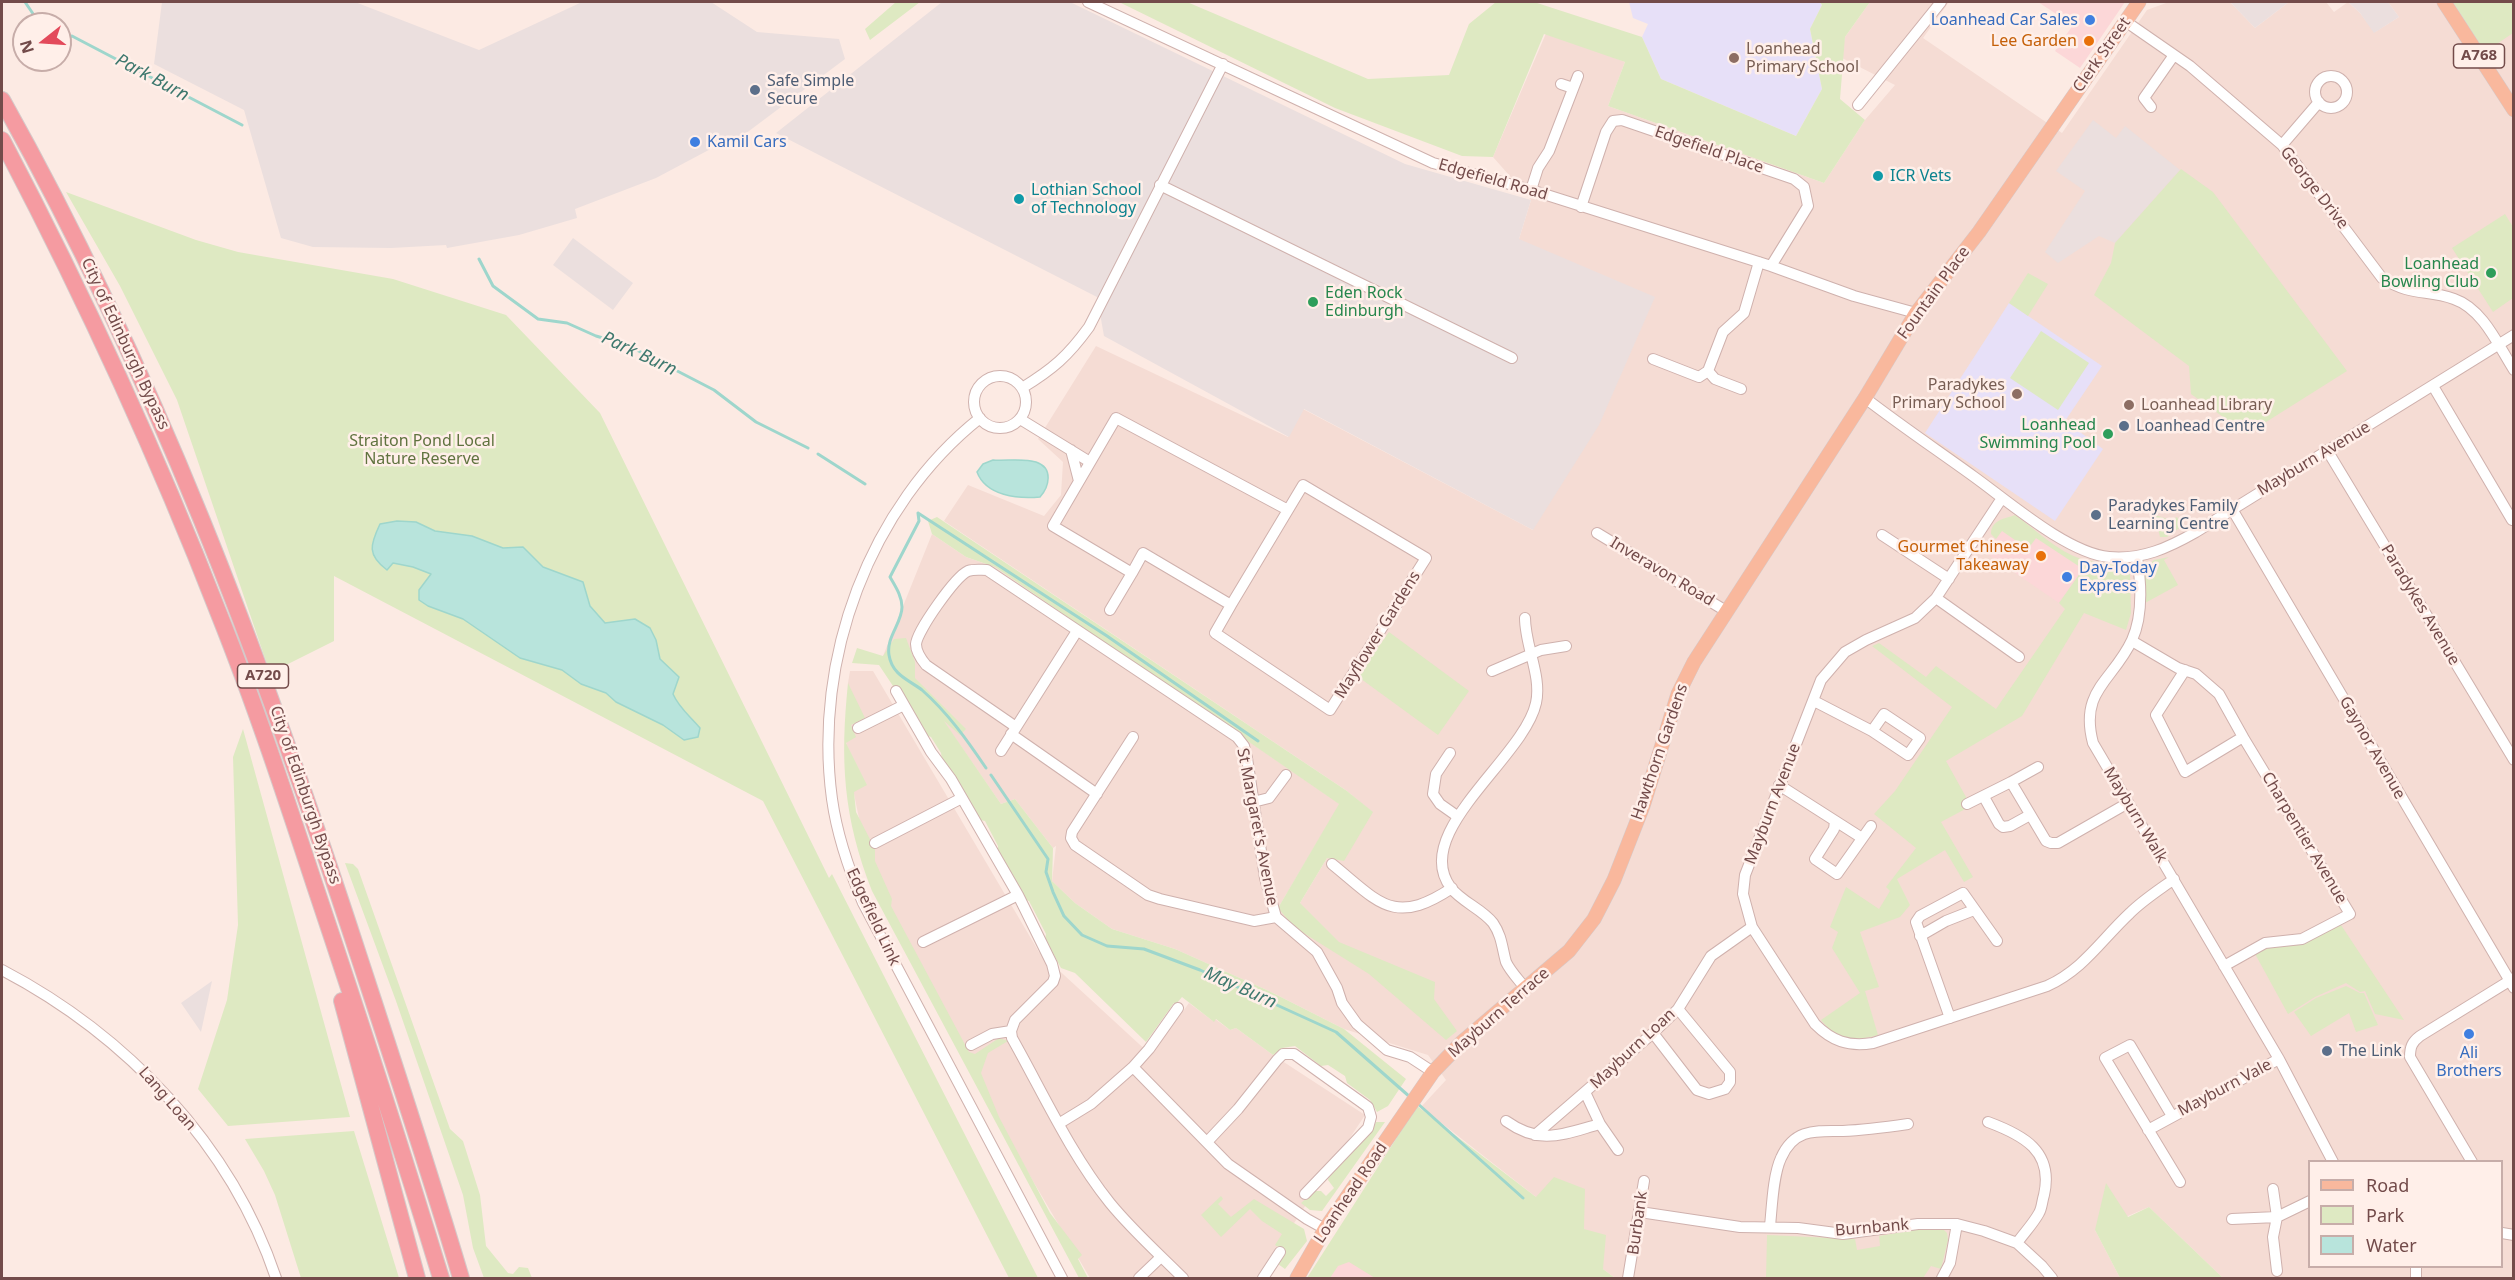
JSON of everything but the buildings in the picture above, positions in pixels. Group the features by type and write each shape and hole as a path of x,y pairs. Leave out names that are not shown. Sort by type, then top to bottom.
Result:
{"highway":[{"name":"City of Edinburgh Bypass","path":"2,100 75,239 134,361 234,598 331,871 461,1278"},
{"name":"City of Edinburgh Bypass","path":"2,140 97,329 172,499 246,685 385,1097 441,1278"},
{"path":"291,815 417,1278"},
{"path":"427,1166 473,1278"}],"main road":[{"name":"Clerk Street","path":"2065,109 2139,2"},
{"name":"A768","path":"2444,2 2514,111"},
{"name":"Fountain Place","path":"1809,482 1865,398 1916,313 1978,232 2065,109"},
{"name":"Hawthorn Gardens","path":"1581,937 1594,919 1622,858 1643,806 1678,694 1694,662 1809,482"},
{"name":"Mayburn Terrace","path":"1420,1091 1433,1072 1462,1042 1524,988 1556,964 1581,937"},
{"name":"Loanhead Road","path":"1297,1278 1325,1229 1420,1091"}],"street":[{"name":"Edgefield Road","path":"1088,2 1433,163 1531,190 1759,262 1854,296 1916,313"},
{"path":"1858,105 1941,2"},
{"name":"George Drive","path":"2125,21 2174,55 2282,145 2382,278 2407,291 2453,298 2469,307 2478,314 2514,369"},
{"path":"2151,107 2144,98 2174,55"},
{"path":"1022,388 1051,370 1072,350 1089,327 1223,64"},
{"path":"1531,190 1538,168 1548,151 1578,76"},
{"path":"1561,84 1573,88"},
{"path":"2282,145 2319,102"},
{"name":"Edgefield Place","path":"1581,207 1606,132 1613,121 1623,120 1794,179 1804,187 1808,206 1771,266"},
{"path":"1160,185 1512,358"},
{"path":"1653,359 1699,377 1708,371 1723,332 1744,313 1759,262"},
{"name":"Mayburn Avenue","path":"1865,398 2002,498 2082,551 2110,558 2137,557 2158,552 2176,544 2514,335"},
{"path":"1708,371 1715,379 1741,389"},
{"path":"1001,376 1017,382 1022,388 1026,404 1020,419 1015,424 1002,428 989,426 980,418 976,411 975,394 985,381 1001,376"},
{"path":"2433,386 2512,520"},
{"name":"Edgefield Link","path":"980,418 941,451 907,495 886,526 858,588 844,632 833,692 829,739 831,790 844,850 863,903 1062,1278"},
{"path":"1110,610 1132,573 1143,553 1231,605 1288,510 1116,418 1053,526 1132,573"},
{"path":"1020,419 1090,462"},
{"path":"1071,450 1079,481"},
{"name":"Paradykes Avenue","path":"2327,450 2514,760"},
{"name":"Mayflower Gardens","path":"1231,605 1215,633 1330,710 1426,558 1303,485 1288,510"},
{"name":"Mayburn Avenue","path":"2002,498 1936,598 1916,618 1860,642 1845,652 1821,680 1745,875 1743,894 1752,927 1815,1024 1825,1035 1840,1042 1857,1045 1873,1043 2047,986 2067,977 2083,964 2131,912 2174,879"},
{"name":"Gaynor Avenue","path":"2232,509 2512,982"},
{"name":"Inveravon Road","path":"1597,532 1726,611"},
{"path":"1882,535 1949,579"},
{"name":"Mayburn Walk","path":"2137,557 2138,619 2132,641 2093,698 2090,712 2093,743 2278,1059 2332,1160"},
{"name":"St Margaret's Avenue","path":"1097,794 926,665 919,656 916,645 921,631 957,580 967,572 977,569 987,570 1237,737 1244,746 1247,758 1265,878 1276,917 1317,952 1337,988 1342,1003 1357,1024 1388,1050 1410,1057 1433,1072"},
{"path":"1936,598 2019,657"},
{"path":"1524,988 1509,968 1500,935 1491,921 1452,888 1445,877 1442,848 1457,816 1515,743 1530,718 1536,701 1537,686 1526,640 1525,618"},
{"path":"1000,751 1077,631"},
{"name":"Charpentier Avenue","path":"2132,641 2196,675 2219,694 2350,914 2302,939 2265,943 2224,966"},
{"path":"1492,671 1541,650 1566,646"},
{"path":"2185,670 2156,715 2185,772 2243,737"},
{"path":"896,692 925,743 962,798 1018,895 1052,964 1055,976 1053,982 1015,1020 1011,1031 1012,1038 1060,1123 1110,1203 1183,1278"},
{"path":"1814,701 1872,731"},
{"path":"858,728 904,705"},
{"path":"1133,737 1072,831 1071,838 1075,845 1148,895 1254,921 1276,917"},
{"path":"1450,753 1436,774 1433,794 1440,804 1457,816"},
{"path":"1967,804 2038,767"},
{"path":"1253,802 1269,798 1286,775"},
{"path":"2011,782 2046,840 2051,843 2058,843 2128,803"},
{"path":"1779,786 1862,838"},
{"path":"1984,797 2003,827 2010,826 2030,815"},
{"path":"875,843 962,798"},
{"path":"1835,821 1834,830 1815,859 1837,874 1871,826"},
{"path":"1339,866 1374,898 1389,906 1402,909 1432,902 1452,888"},
{"path":"1950,1018 1916,922 1920,916 1963,894 1997,941"},
{"path":"923,942 1018,895"},
{"path":"1920,936 1946,921 1974,910"},
{"name":"Mayburn Loan","path":"1535,1136 1653,1034 1678,1009 1710,956 1752,927"},
{"name":"Lang Loan","path":"2,970 38,990 106,1036 164,1092 214,1158 237,1194 276,1278"},
{"path":"2471,1160 2410,1057 2413,1041 2512,982"},
{"path":"1060,1123 1091,1104 1133,1067 1149,1049 1178,1008"},
{"path":"1653,1034 1698,1090 1709,1094 1725,1089 1730,1082 1731,1072 1678,1009"},
{"path":"971,1045 992,1034 1011,1031"},
{"name":"Mayburn Vale","path":"2172,1116 2130,1045 2105,1058 2180,1182"},
{"path":"1207,1142 1238,1109 1283,1054 1294,1054 1352,1093 1370,1112 1371,1123 1322,1183 1305,1194"},
{"name":"Mayburn Vale","path":"2148,1130 2238,1083 2278,1059"},
{"path":"1133,1067 1238,1172 1307,1220 1325,1229"},
{"name":"Mayburn Loan","path":"1585,1092 1600,1124 1618,1150"},
{"path":"1506,1121 1520,1131 1547,1138 1600,1124"},
{"path":"1770,1226 1779,1160 1788,1145 1800,1136 1822,1129 1843,1131 1892,1122 1908,1124"},
{"path":"1988,1122 2014,1126 2034,1147 2044,1167 2046,1185 2040,1211 2017,1244"},
{"name":"Burbank","path":"1628,1278 1641,1212 1644,1181"},
{"path":"2273,1189 2277,1217 2273,1237 2277,1270"},
{"path":"2232,1219 2277,1217 2308,1202"},
{"name":"Burnbank","path":"1641,1212 1740,1227 1770,1226 1843,1234 1918,1224 1957,1224 1984,1231 2017,1244 2052,1278"},
{"path":"1942,1278 1950,1263 1957,1224"},
{"path":"1263,1278 1280,1251"},
{"path":"1139,1278 1161,1257"},
{"name":"Burbank","path":"1620,1264 1632,1264"}],"shaded area":[{"path":"162,2 355,2 479,50 582,2 711,2 757,32 839,39 845,59 723,149 720,144 656,178 575,209 577,218 519,235 447,248 446,245 391,248 313,247 281,238 244,110 154,64"},
{"path":"942,2 1070,2 1405,164 1531,200 1519,239 1655,297 1599,425 1533,530 1304,409 1289,437 1104,336 1097,297 776,133"},
{"name":"Loanhead Primary School","path":"1629,2 1820,2 1822,5 1810,29 1822,89 1796,136 1661,79 1642,37 1648,24 1633,18"},
{"path":"1870,2 1949,2 1923,38 2062,133 2147,10 2169,2 2230,2 2255,28 2289,2 2326,2 2334,12 2348,2 2375,32 2399,17 2388,2 2513,2 2513,1278 2223,1278 2149,1207 2095,1230 2120,1278 1615,1278 1603,1269 1584,1229 1536,1197 1421,1107 1446,1080 1428,1055 1344,1029 1269,991 1175,949 1112,929 1075,903 1052,881 1056,846 1053,848 1015,799 1001,804 942,719 883,656 932,534 966,557 995,567 1340,804 1278,908 1300,903 1327,858 1372,812 1347,791 944,521 968,485 1044,516 1061,495 1063,462 1038,439 1096,346 1288,437 1303,409 1533,530 1519,239 1531,200 1493,157 1547,31 1625,62 1608,106 1824,183 1865,120 1895,85 1840,57 1845,37"},
{"path":"2038,2 2125,2 2080,68 2055,51 2073,25"},
{"path":"2230,2 2289,2 2255,28"},
{"path":"2348,2 2388,2 2399,17 2374,33 2360,13"},
{"path":"2093,120 2116,138 2125,126 2180,170 2115,243 2099,236 2058,263 2045,252 2085,191 2056,171"},
{"path":"573,238 633,283 613,310 553,265"},
{"name":"Paradykes Primary School","path":"2009,303 2102,366 2065,421 2103,449 2055,521 1925,433"},
{"path":"2002,530 2027,549 2036,538 2084,568 2059,603 1986,553"},
{"path":"850,671 873,671 1039,952 1151,1055 1189,1003 1213,1021 1215,1019 1230,1030 1236,1028 1365,1115 1258,1278 1090,1278 993,1113 868,862 846,755"},
{"path":"212,981 201,1032 181,1003"},
{"path":"1331,1244 1387,1278 1310,1278"}],"green space":[{"path":"896,2 920,2 870,40 865,29"},
{"path":"1119,2 1187,2 1368,79 1449,75 1469,24 1496,2 1534,2 1642,37 1661,79 1796,136 1822,89 1810,29 1822,5 1820,2 1870,2 1845,37 1840,99 1865,120 1824,183 1608,106 1625,62 1544,34 1493,157 1462,156 1335,108"},
{"path":"2453,2 2513,2 2513,33 2485,52"},
{"path":"2181,169 2213,192 2347,371 2247,434 2191,394 2189,366 2094,295 2111,263 2115,243"},
{"name":"Straiton Pond Local Nature Reserve","path":"66,192 196,240 238,252 393,279 506,315 600,413 829,878 832,874 1038,1278 1009,1278 763,801 334,576 334,641 270,673 177,400 120,286"},
{"name":"Loanhead Bowling Club","path":"2505,214 2513,227 2513,298 2493,312 2452,248"},
{"path":"2028,273 2048,284 2028,316 2009,303"},
{"path":"2041,331 2089,363 2058,410 2010,378"},
{"path":"2015,515 2073,556 2117,565 2130,574 2131,613 2126,630 2084,613 2022,716 1946,761 1971,806 1941,822 1973,877 1964,882 1945,850 1897,879 1910,905 1900,917 1860,932 1879,987 1865,991 1878,1035 1861,1039 1846,1038 1827,1027 1821,1020 1860,993 1832,948 1838,932 1830,927 1846,887 1879,909 1890,891 1886,887 1916,848 1874,814 1895,791 1952,707 1872,646 1879,643 1926,677 1936,666 1996,709 2065,609 2059,603 2083,569 2036,538 2028,549 2002,531 1996,539 1991,534 1996,523"},
{"path":"2155,515 2171,520 2177,517 2182,526 2167,537 2160,537"},
{"path":"937,517 1347,791 1373,812 1344,861 1327,858 1300,903 1339,942 1435,982 1434,999 1457,1031 1446,1040 1369,974 1294,927 1278,908 1339,804 995,567 966,557 932,534 928,521"},
{"path":"2169,557 2164,560 2178,585 2145,603 2144,568 2154,560"},
{"path":"1389,632 1469,691 1438,735 1357,676"},
{"path":"906,638 915,662 915,678 966,729 960,735 944,721 1001,804 1015,799 1053,848 1052,881 1075,903 1112,929 1175,949 1269,991 1344,1029 1406,1079 1388,1106 1377,1112 1370,1100 1347,1083 1345,1076 1328,1065 1321,1066 1295,1046 1282,1048 1273,1055 1236,1028 1230,1030 1216,1019 1214,1022 1182,997 1176,1004 1174,1003 1146,1042 1075,973 1061,968 1045,939 1046,934 1029,901 1025,900 998,853 998,846 985,821 980,820 931,737 926,735 901,689 893,686 879,665 852,663 857,648 883,656 894,639"},
{"path":"848,683 865,718 851,725 856,737 846,743 867,785 854,792 856,812 875,849 875,861 892,899 891,906 969,1052 975,1054 999,1038 1008,1041 988,1053 981,1073 999,1117 1050,1213 1082,1255 1078,1259 1088,1278 1079,1278 872,891 855,838 846,788 844,738"},
{"path":"243,729 350,1117 228,1126 198,1089 227,1000 238,925 233,757"},
{"path":"345,863 353,864 358,869 450,1129 463,1141 480,1195 486,1246 508,1273 513,1274 519,1267 528,1268 532,1278 484,1278 473,1248 463,1195 396,1001"},
{"path":"2341,925 2404,1020 2375,1014 2365,991 2360,992 2346,983 2315,997 2288,1014 2254,952 2266,947 2320,935"},
{"path":"2346,986 2364,993 2378,1025 2356,1032 2349,1013 2311,1036 2294,1012 2316,998"},
{"path":"1417,1106 1536,1197 1554,1177 1585,1189 1584,1229 1606,1235 1603,1269 1615,1278 1375,1278 1349,1262 1338,1266 1330,1278 1307,1278"},
{"path":"1376,1122 1385,1122 1322,1211 1310,1210 1301,1203 1315,1191 1321,1191 1326,1196 1334,1188 1328,1180 1329,1176 1373,1129"},
{"path":"354,1131 399,1278 301,1278 275,1195 245,1139"},
{"path":"2106,1183 2128,1217 2149,1207 2223,1278 2120,1278 2095,1230"},
{"path":"1221,1196 1223,1199 1218,1204 1231,1217 1254,1199 1304,1229 1307,1241 1285,1269 1278,1264 1286,1252 1275,1245 1282,1234 1262,1221 1250,1209 1221,1237 1201,1215"},
{"path":"1920,1229 1943,1229 1947,1233 1948,1240 1941,1269 1931,1266 1923,1278 1766,1278 1767,1235 1855,1239 1857,1250 1880,1246 1879,1236"}],"water":[{"path":"993,460 1026,460 1042,465 1048,473 1043,493 1040,497 1022,497 995,491 981,480 977,472 983,464"},
{"path":"397,521 416,522 435,531 472,536 503,548 523,547 543,567 583,582 590,606 605,623 635,619 650,628 656,640 660,659 679,677 673,694 700,728 698,737 684,740 663,725 616,702 606,693 581,684 562,670 520,658 463,619 428,606 419,600 419,590 431,574 393,563 387,570 373,554 374,538 380,524"}],"waterway":[{"name":"Park Burn","path":"25,2 32,12"},
{"name":"Park Burn","path":"72,36 242,125"},
{"name":"Park Burn","path":"479,259 493,286 538,319 567,323 596,336 627,345 714,390 756,422 808,448"},
{"name":"Park Burn","path":"818,454 865,484"},
{"path":"918,513 1107,636 1258,741"},
{"name":"May Burn","path":"918,513 919,521 890,577 900,595 902,607 900,619 890,642 889,655 897,672 922,690 949,717 986,768"},
{"name":"May Burn","path":"991,775 1048,859 1046,872 1053,892 1064,916 1082,935 1107,946 1144,949 1200,970 1336,1032 1410,1097"},
{"name":"May Burn","path":"1417,1103 1523,1198"}],"place":[{"name":"Loanhead Car Sales","path":"2090,20"},
{"name":"Lee Garden","path":"2089,41"},
{"name":"Loanhead Primary School","path":"1734,58"},
{"name":"Safe Simple Secure","path":"755,90"},
{"name":"Kamil Cars","path":"695,142"},
{"name":"ICR Vets","path":"1878,176"},
{"name":"Lothian School of Technology","path":"1019,199"},
{"name":"Loanhead Bowling Club","path":"2491,273"},
{"name":"Eden Rock Edinburgh","path":"1313,302"},
{"name":"Paradykes Primary School","path":"2017,394"},
{"name":"Loanhead Library","path":"2129,405"},
{"name":"Loanhead Centre","path":"2124,426"},
{"name":"Loanhead Swimming Pool","path":"2108,434"},
{"name":"Paradykes Family Learning Centre","path":"2096,515"},
{"name":"Gourmet Chinese Takeaway","path":"2041,556"},
{"name":"Day-Today Express","path":"2067,577"},
{"name":"Ali Brothers","path":"2469,1034"},
{"name":"The Link","path":"2327,1051"}]}
